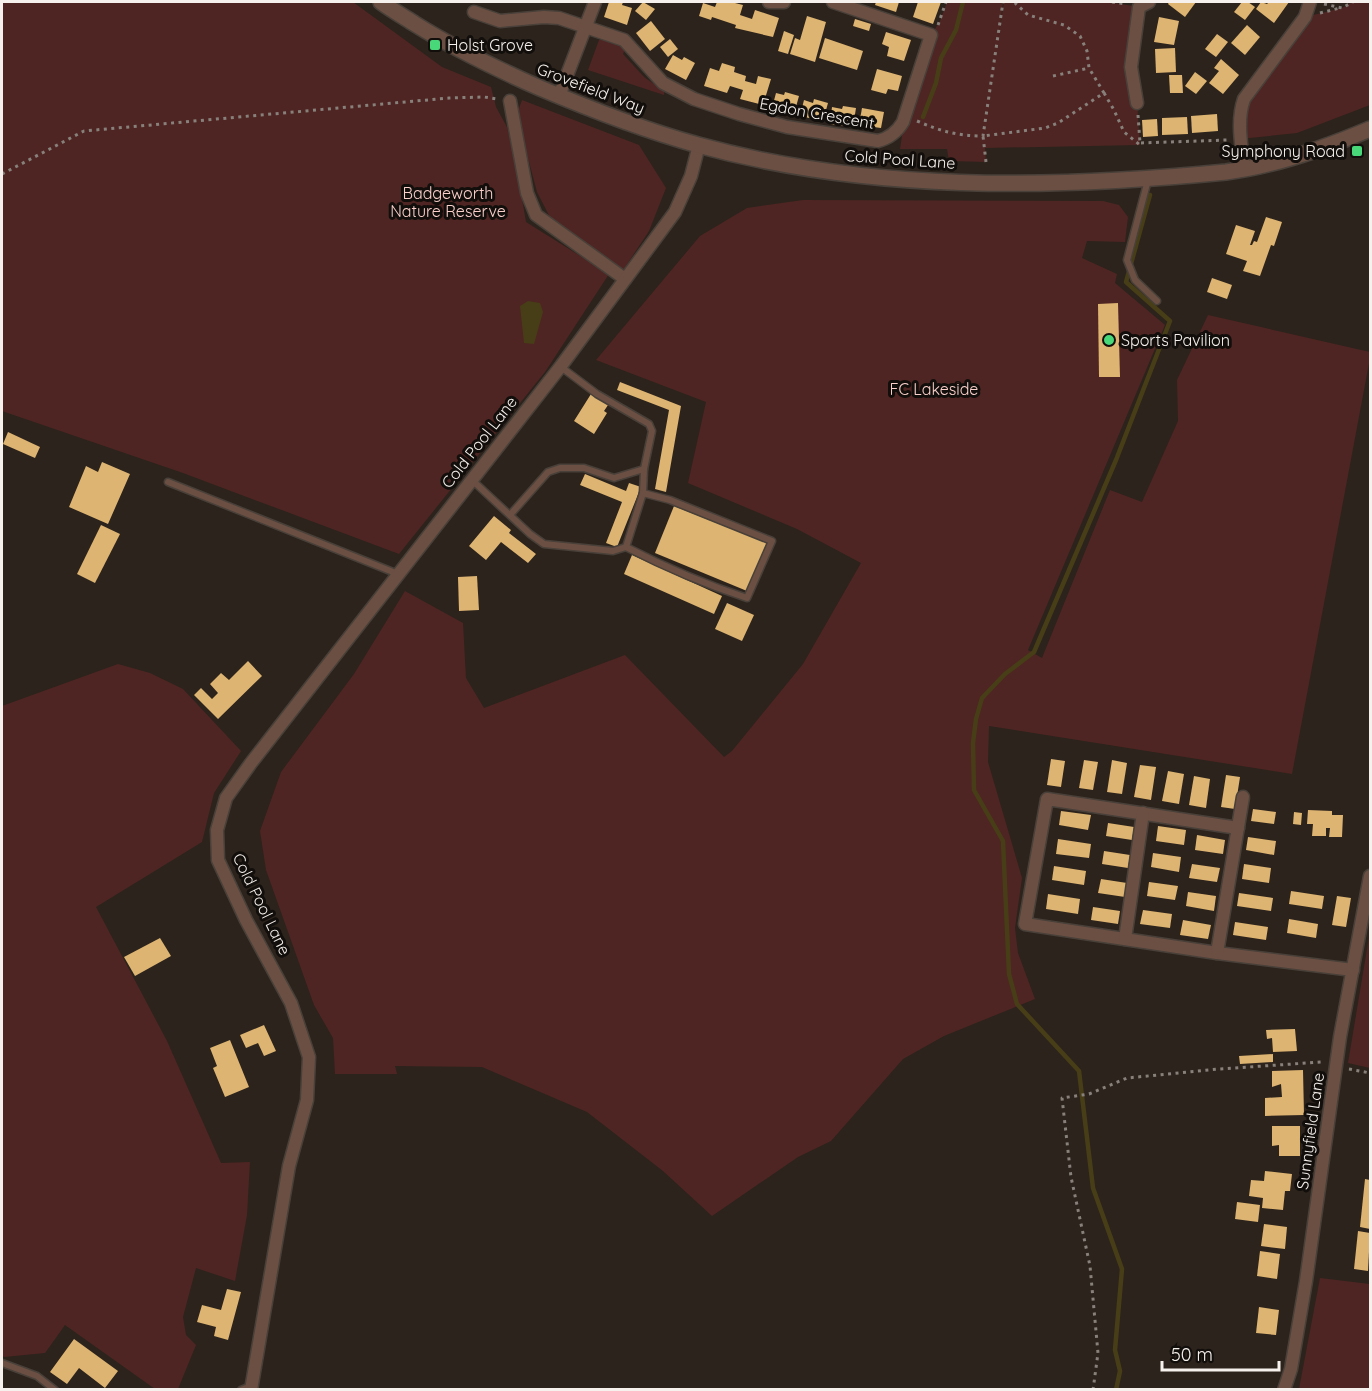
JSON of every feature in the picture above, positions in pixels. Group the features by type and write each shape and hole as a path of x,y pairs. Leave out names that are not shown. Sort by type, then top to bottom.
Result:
{"street":[{"name":"Grovefield Way","path":"381,2 451,47 559,96 628,123 699,145"},
{"path":"559,96 595,2"},
{"path":"769,2 784,2"},
{"path":"833,2 931,35"},
{"path":"1137,103 1131,67 1133,44 1139,7 1149,2"},
{"path":"1244,170 1240,139 1244,99 1316,3"},
{"name":"Egdon Crescent","path":"474,12 500,21 551,17 624,40 669,87 694,99 787,127 878,141 897,132 905,116 931,35"},
{"path":"510,101 527,193 536,215 625,279"},
{"name":"Cold Pool Lane","path":"248,1388 289,1166 307,1100 309,1057 291,1003 246,920 218,860 217,830 226,798 561,366 675,212 691,176 699,145 765,160 878,177 1028,183 1148,179 1244,170 1338,142 1371,129"},
{"path":"1217,952 1243,797"},
{"path":"1238,828 1047,799 1025,924 1353,970"},
{"path":"1125,939 1143,813"},
{"name":"Sunnyfield Lane","path":"1284,1389 1291,1369 1306,1281 1336,1066 1371,876"}],"lane":[{"path":"1148,179 1126,260 1135,280 1157,301"},
{"path":"561,366 597,394 649,424 652,431 644,469 643,493 626,547"},
{"path":"510,515 548,472 560,468 584,468 614,478 644,469"},
{"path":"472,480 530,534 544,544 613,551 626,547 663,566 713,587 747,598 772,541 670,500 643,493"},
{"path":"168,482 399,574"},
{"path":"2,1363 37,1376 55,1389"}],"path":[{"path":"931,35 940,21 946,2"},
{"path":"986,162 983,136 1003,2"},
{"path":"1010,2 1035,18 1064,25 1076,32 1085,43 1089,68 1124,132 1140,145 1140,143 1240,139"},
{"path":"1305,17 1342,8 1353,2"},
{"path":"1316,3 1342,8"},
{"path":"1053,76 1089,68"},
{"path":"905,116 939,131 960,136 983,136 1045,128 1058,123 1104,93"},
{"path":"2,174 84,130 449,98 484,97 510,101"},
{"path":"1137,103 1140,143"},
{"path":"1094,1389 1098,1353 1090,1266 1071,1177 1062,1098 1089,1094 1126,1078 1219,1069 1327,1062 1371,1073"}],"green space":[{"name":"Badgeworth Nature Reserve","path":"2,2 353,2 442,67 491,87 496,107 507,127 526,222 609,274 545,372 399,554 183,473 2,411"},
{"path":"947,2 1003,2 998,42 1004,2 1109,2 1139,7 1133,44 1140,145 985,148 986,162 949,161 947,149 900,149 905,116 931,35 940,21"},
{"path":"1353,2 1370,2 1370,105 1297,133 1240,139 1241,114 1305,17 1342,8"},
{"path":"599,40 617,42 625,49 623,54 644,77 664,91 664,95 588,70"},
{"path":"522,100 639,145 666,188 649,231 622,272 553,223 537,192 524,143 517,114"},
{"name":"FC Lakeside","path":"803,200 1103,201 1119,205 1128,217 1125,242 1087,241 1082,258 1117,274 1115,283 1165,325 1028,650 1042,658 1110,490 1142,502 1178,421 1177,380 1208,315 1370,352 1370,358 1292,774 989,726 988,762 1022,878 1015,928 1018,953 1035,999 944,1036 903,1059 831,1141 798,1157 712,1216 663,1171 587,1112 482,1067 395,1066 397,1074 335,1074 333,1038 314,1005 266,870 260,831 281,772 354,674 405,591 463,623 466,678 484,708 625,655 724,757 732,751 803,664 861,563 797,529 688,483 706,402 596,360 700,236 747,208"},
{"path":"118,664 150,673 183,689 241,751 214,793 202,842 96,907 167,1041 221,1163 250,1162 247,1215 235,1281 196,1268 183,1317 186,1335 196,1345 178,1389 155,1389 65,1325 45,1353 4,1357 2,1355 2,706"},
{"path":"1370,931 1370,1068 1348,1063"},
{"path":"1320,1278 1370,1284 1370,1389 1299,1389"}],"shaded area":[{"path":"528,301 540,303 543,312 534,344 524,343 520,306"}],"building":[{"path":"609,2 623,2 622,5 632,8 627,25 604,17"},
{"path":"643,2 655,9 646,20 635,11"},
{"path":"717,2 743,5 740,15 752,19 755,10 779,18 773,37 735,28 736,25 712,17 711,20 699,16 703,3 715,7"},
{"path":"876,2 899,2 896,12 875,5"},
{"path":"918,2 941,2 933,24 913,17"},
{"path":"1169,2 1196,2 1185,17 1168,4"},
{"path":"1242,2 1248,2 1255,7 1245,20 1234,12"},
{"path":"1261,2 1267,4 1269,2 1289,2 1274,23 1256,9"},
{"path":"807,16 826,22 815,62 790,54 795,38 800,40"},
{"path":"1159,17 1179,21 1174,45 1154,42"},
{"path":"855,19 871,24 869,31 853,26"},
{"path":"651,21 665,39 650,51 636,33"},
{"path":"1247,25 1260,37 1245,55 1231,43"},
{"path":"784,31 794,35 788,54 778,51"},
{"path":"886,32 911,40 904,61 887,56 889,47 882,44"},
{"path":"1217,34 1228,42 1216,57 1205,49"},
{"path":"825,38 863,51 857,70 819,58"},
{"path":"670,39 678,49 668,57 660,47"},
{"path":"1175,48 1176,72 1156,73 1155,49"},
{"path":"673,55 682,60 684,57 695,63 686,80 665,69"},
{"path":"1221,59 1239,75 1223,94 1209,83 1219,71 1214,68"},
{"path":"722,63 735,67 734,72 746,76 745,81 756,84 758,76 771,79 763,105 740,99 743,90 730,86 727,93 704,86 710,68 719,71"},
{"path":"877,69 902,76 898,91 888,89 886,94 871,90"},
{"path":"1195,72 1207,81 1196,94 1185,86"},
{"path":"1169,75 1182,75 1183,93 1170,93"},
{"path":"785,92 799,96 794,114 772,108 776,93 784,95"},
{"path":"814,99 828,103 823,121 800,116 804,100 813,103"},
{"path":"843,106 856,108 853,127 830,124 832,107 842,109"},
{"path":"862,108 884,112 881,128 859,125"},
{"path":"1217,114 1218,131 1192,133 1191,116"},
{"path":"1187,117 1188,134 1162,135 1162,118"},
{"path":"1157,119 1158,136 1143,137 1142,120"},
{"path":"1266,217 1282,222 1260,276 1243,271 1247,261 1226,254 1236,225 1255,231 1250,245 1252,245 1254,241 1257,242"},
{"path":"1212,278 1232,285 1227,299 1207,292"},
{"name":"Sports Pavilion","path":"1118,303 1120,377 1099,377 1098,304"},
{"path":"620,382 681,406 666,492 655,489 669,410 617,390"},
{"path":"591,394 608,405 604,411 607,413 594,434 574,421"},
{"path":"8,432 40,447 35,458 3,444"},
{"path":"102,462 130,474 108,524 69,507 86,466 98,472"},
{"path":"585,474 626,491 629,483 641,487 617,547 606,543 622,502 580,485"},
{"path":"674,506 767,543 747,591 655,553"},
{"path":"494,516 511,530 509,533 536,554 528,563 501,542 486,560 469,546"},
{"path":"101,525 120,534 95,583 77,574"},
{"path":"632,555 722,596 714,614 624,574"},
{"path":"477,576 479,610 459,611 458,577"},
{"path":"727,603 754,615 742,641 715,629"},
{"path":"248,661 262,676 218,719 194,695 201,688 212,699 218,693 210,684 221,673 229,680"},
{"path":"1051,759 1065,761 1061,787 1047,785"},
{"path":"1084,760 1098,762 1093,790 1079,788"},
{"path":"1112,760 1127,763 1122,794 1107,792"},
{"path":"1140,765 1156,767 1151,800 1134,797"},
{"path":"1168,771 1184,774 1179,804 1162,801"},
{"path":"1226,775 1240,777 1235,809 1221,807"},
{"path":"1194,776 1210,779 1206,808 1189,805"},
{"path":"1253,809 1276,812 1274,824 1251,821"},
{"path":"1308,810 1332,811 1332,815 1343,815 1342,837 1329,837 1330,828 1326,828 1326,836 1312,836 1313,824 1307,824"},
{"path":"1061,811 1091,815 1088,830 1059,825"},
{"path":"1294,812 1302,813 1301,825 1293,824"},
{"path":"1108,823 1134,827 1132,840 1106,836"},
{"path":"1158,826 1186,830 1184,845 1156,841"},
{"path":"1197,835 1225,840 1223,854 1195,850"},
{"path":"1248,837 1276,841 1274,855 1246,850"},
{"path":"1058,839 1091,844 1089,858 1056,854"},
{"path":"1104,851 1130,855 1128,868 1102,864"},
{"path":"1153,853 1181,857 1179,872 1151,867"},
{"path":"1192,864 1220,868 1217,882 1189,878"},
{"path":"1244,864 1271,868 1269,883 1242,879"},
{"path":"1054,866 1086,871 1084,885 1052,880"},
{"path":"1101,879 1127,883 1125,897 1098,893"},
{"path":"1149,882 1178,886 1175,900 1147,896"},
{"path":"1291,891 1324,896 1322,909 1289,904"},
{"path":"1188,892 1216,896 1214,911 1186,906"},
{"path":"1239,893 1273,898 1271,911 1237,906"},
{"path":"1048,894 1080,899 1078,914 1046,909"},
{"path":"1337,896 1351,898 1346,927 1332,925"},
{"path":"1093,907 1120,911 1118,924 1091,920"},
{"path":"1143,910 1172,914 1170,928 1140,924"},
{"path":"1289,919 1318,924 1316,938 1287,933"},
{"path":"1183,920 1211,925 1208,939 1180,935"},
{"path":"1235,922 1268,927 1266,940 1233,935"},
{"path":"160,938 171,956 135,976 124,957"},
{"path":"264,1025 276,1051 264,1056 258,1043 246,1048 240,1035"},
{"path":"1295,1029 1297,1051 1273,1052 1272,1038 1267,1039 1266,1030"},
{"path":"230,1040 249,1087 225,1097 213,1068 217,1066 210,1048"},
{"path":"1273,1054 1273,1062 1240,1064 1239,1056"},
{"path":"1303,1070 1304,1115 1265,1116 1265,1098 1282,1097 1281,1084 1272,1087 1272,1071"},
{"path":"1272,1126 1300,1126 1300,1156 1279,1156 1279,1145 1272,1146"},
{"path":"1265,1171 1292,1174 1290,1191 1285,1191 1283,1210 1262,1208 1263,1198 1249,1196 1251,1180 1264,1181"},
{"path":"1365,1179 1370,1180 1370,1229 1360,1227"},
{"path":"1237,1202 1260,1205 1258,1222 1235,1219"},
{"path":"1264,1224 1287,1227 1285,1249 1261,1246"},
{"path":"1358,1231 1370,1233 1368,1271 1354,1269"},
{"path":"1260,1251 1280,1254 1277,1279 1257,1276"},
{"path":"227,1289 241,1292 228,1340 214,1336 216,1327 197,1322 202,1305 221,1310"},
{"path":"1259,1307 1279,1310 1276,1335 1256,1333"},
{"path":"74,1339 118,1371 105,1388 79,1368 67,1384 50,1372"}],"waterway":[{"path":"923,117 936,83 941,58 956,30 963,2"},
{"path":"1116,1390 1120,1371 1115,1350 1122,1269 1093,1188 1079,1071 1017,1004 1009,974 1003,841 974,790 973,743 982,698 1005,674 1034,652 1116,460 1170,321 1126,282 1150,195"}],"place":[{"name":"Holst Grove","path":"435,45"},
{"name":"Symphony Road","path":"1357,151"},
{"name":"Sports Pavilion","path":"1109,340"}]}
